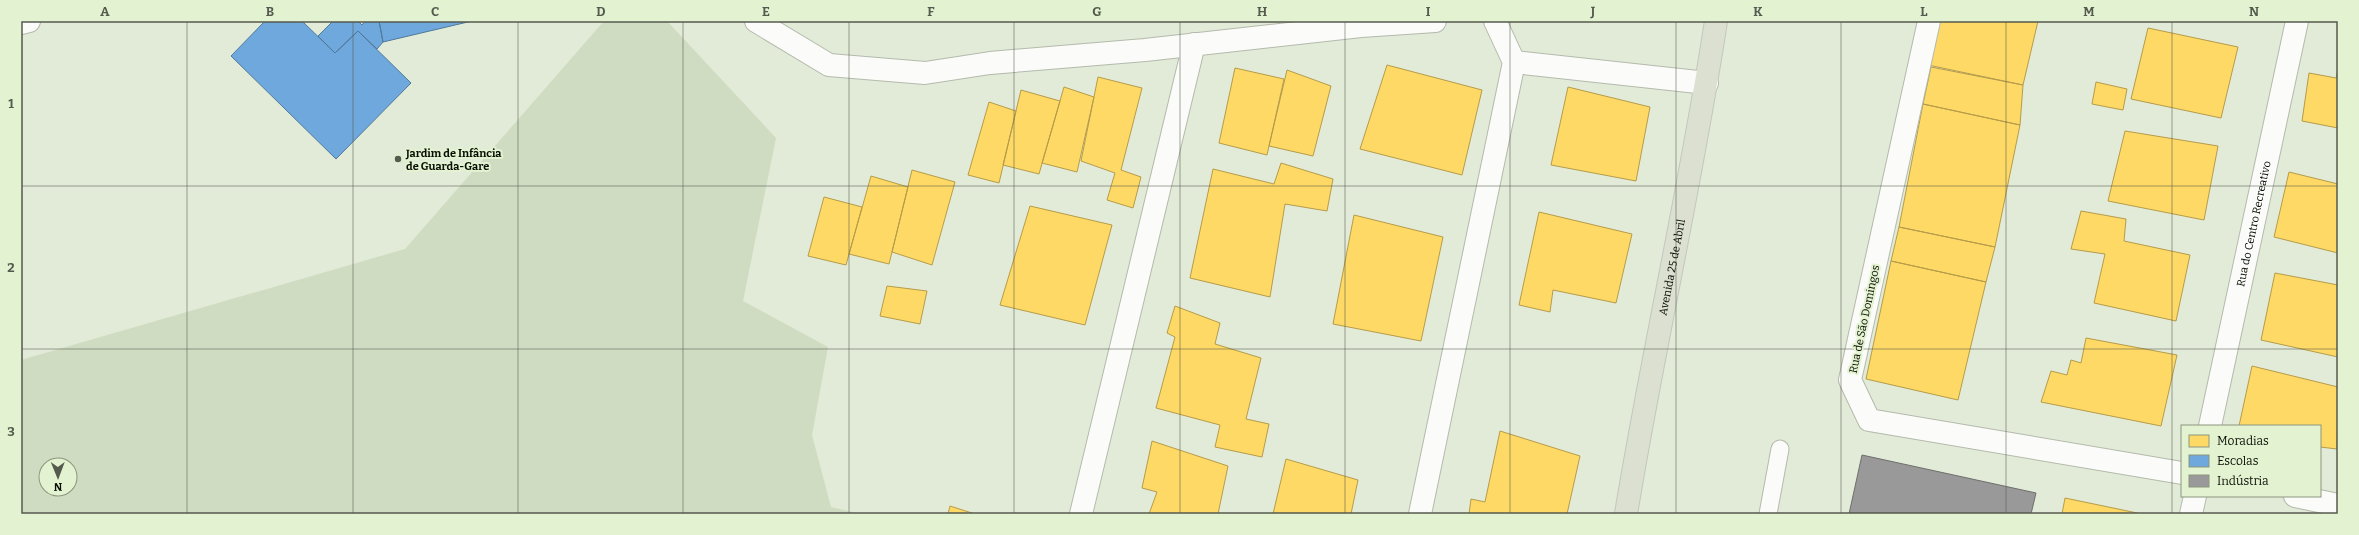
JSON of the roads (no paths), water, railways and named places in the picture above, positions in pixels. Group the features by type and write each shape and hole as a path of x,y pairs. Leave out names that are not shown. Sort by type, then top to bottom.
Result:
{"highway":[{"name":"Avenida 25 de Abril","path":"1626,514 1640,431 1697,144 1716,21"}],"street":[{"path":"21,23 30,21"},
{"path":"756,21 829,65 925,73 990,63 1194,44 1360,26 1435,21"},
{"path":"1420,514 1514,62 1495,21"},
{"name":"Rua de São Domingos","path":"1929,21 1850,380 1869,420 2181,473"},
{"name":"Rua do Centro Recreativo","path":"2210,425 2297,21"},
{"path":"1081,514 1194,44"},
{"path":"1514,62 1707,83"},
{"path":"2191,514 2194,497"},
{"path":"2300,497 2338,505"}],"lane":[{"path":"1768,514 1780,449"}],"place":[{"name":"Jardim de Infância de Guarda-Gare","path":"398,159"}]}
